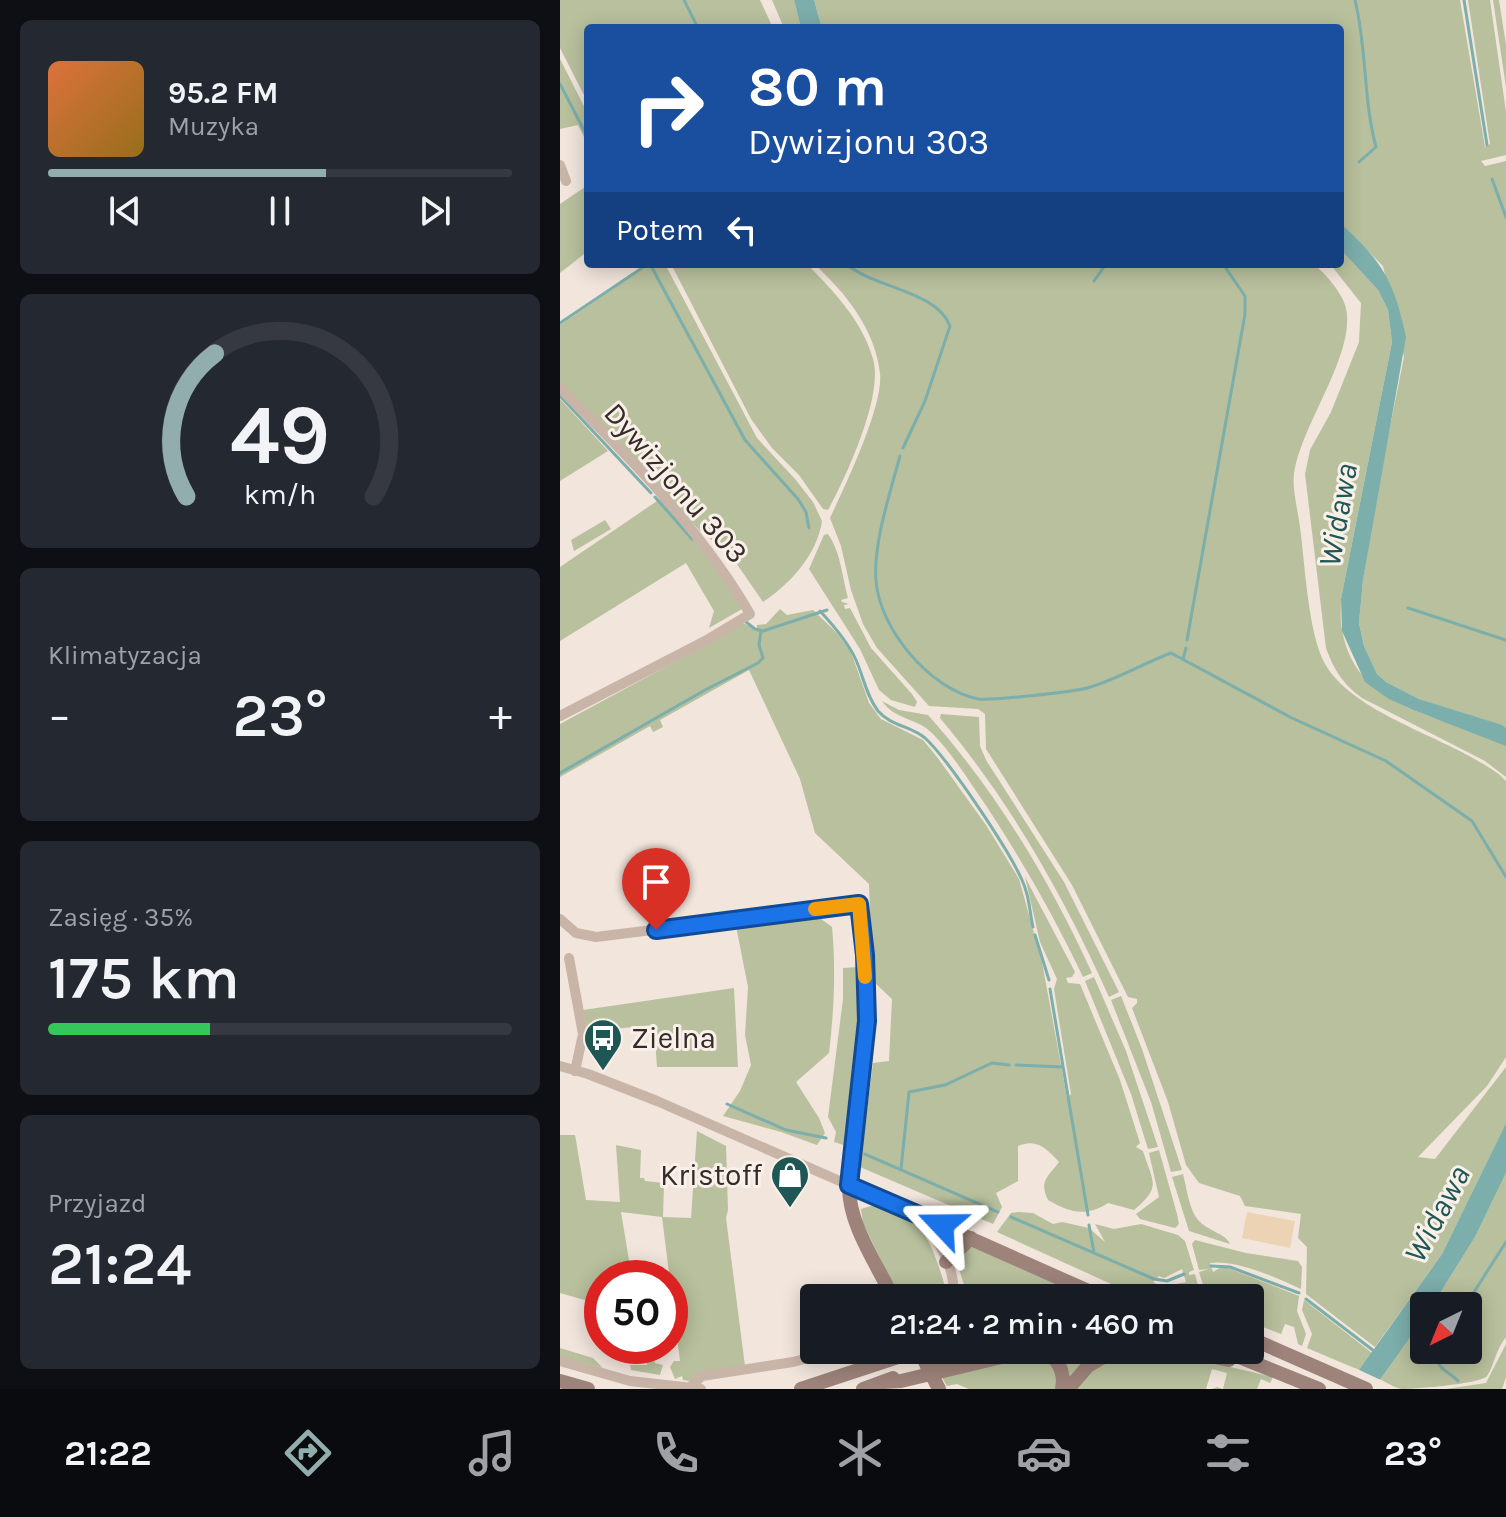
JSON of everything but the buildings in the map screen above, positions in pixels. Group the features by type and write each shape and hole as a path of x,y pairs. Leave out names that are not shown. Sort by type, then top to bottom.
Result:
{"main road":[{"path":"849,1185 853,1211 887,1284"},
{"path":"915,1214 1073,1284"},
{"path":"946,1262 971,1238"},
{"path":"1264,1344 1366,1389"},
{"path":"801,1389 877,1364"},
{"path":"926,1364 939,1389"},
{"path":"863,1389 935,1364"},
{"path":"884,1382 901,1381 972,1364"},
{"path":"1060,1364 1062,1389"},
{"path":"1068,1389 1091,1364"},
{"path":"1250,1364 1274,1369"},
{"path":"1260,1364 1319,1389"},
{"path":"560,1381 588,1389"}],"street":[{"path":"560,165 566,181"},
{"name":"Dywizjonu 303","path":"560,388 622,451 708,548 750,614 705,641 560,716"},
{"path":"562,921 579,934 596,937 859,904 865,955 867,1021 849,1185"},
{"path":"569,958 583,1034 575,1071"},
{"path":"560,1066 657,1101 915,1214 937,1239 952,1284"},
{"path":"853,1211 857,1201 871,1195"},
{"path":"560,1361 630,1381 695,1388 702,1376 800,1360"}],"green space":[{"path":"560,0 760,0 771,24 584,24 584,95 560,48"},
{"path":"772,0 794,0 800,24 782,24"},
{"path":"814,0 1460,0 1485,147 1490,144 1468,0 1490,0 1506,112 1506,155 1481,161 1485,166 1506,161 1506,728 1419,699 1386,682 1377,674 1364,646 1359,623 1363,580 1404,357 1383,266 1344,227 1344,24 821,24"},
{"path":"1493,0 1499,0 1506,45 1506,87"},
{"path":"560,59 584,106 584,137 578,125 560,129"},
{"path":"584,188 584,254 560,273 560,204"},
{"path":"1344,253 1378,290 1388,310 1392,342 1341,599 1342,630 1351,658 1365,679 1384,695 1506,746 1506,777 1485,761 1362,698 1340,676 1326,648 1305,474 1310,450 1331,412 1359,342 1361,303 1333,268 1344,268"},
{"path":"644,268 667,268 757,438 795,479 813,502 822,521 808,557 783,587 763,602 730,554 700,531 639,463 560,383 560,325"},
{"path":"673,268 811,268 837,296 862,332 873,359 873,393 853,457 828,510 823,509 799,475 772,448 751,419"},
{"path":"818,268 1318,268 1341,296 1346,308 1347,326 1343,346 1299,453 1294,473 1308,598 1319,651 1337,680 1352,694 1391,718 1471,757 1506,781 1506,1057 1487,1086 1418,1157 1435,1159 1506,1067 1506,1123 1442,1254 1415,1292 1410,1292 1410,1298 1375,1347 1306,1294 1307,1247 1298,1238 1301,1214 1245,1206 1240,1196 1199,1183 1186,1165 1168,1102 1132,1008 1137,999 1128,997 1072,885 986,749 985,714 978,709 929,706 877,648 863,624 830,518 870,425 880,387 880,373 872,341 847,299"},
{"path":"560,399 608,451 560,481"},
{"path":"660,499 703,547 742,609 709,628 714,611 686,563 560,641 560,567"},
{"path":"605,520 611,529 574,551 571,540"},
{"path":"828,534 841,565 848,598 841,600 849,604 844,605 845,609 850,608 871,648 912,694 917,702 915,707 891,700 879,690 860,649 809,569 824,535"},
{"path":"780,609 787,615 813,610 837,633 851,652 869,703 881,719 923,740 986,825 1019,879 1042,962 1067,1098 1071,1094 1054,989 1057,979 1040,942 1025,877 1075,972 1072,977 1066,978 1068,983 1080,984 1120,1080 1140,1143 1136,1147 1143,1151 1150,1170 1152,1189 1134,1210 1108,1203 1078,1212 1048,1200 1044,1184 1059,1162 1046,1149 1031,1143 1018,1146 1018,1181 996,1193 1002,1207 993,1224 860,1167 873,1063 889,1061 892,999 872,980 869,884 815,833 800,779 749,670 660,720 663,727 653,732 650,726 560,777 560,724 708,644 741,622 757,630 757,625 766,624"},
{"path":"882,701 899,710 928,715 953,744 1020,838 1092,973 1083,977 1026,869 947,750 926,728 893,712"},
{"path":"941,714 979,717 980,746 986,760 1064,882 1119,992 1109,997 1055,887 1013,817 940,718"},
{"path":"817,916 832,927 834,990 829,1053 796,1082 825,1133 817,1145 723,1116 740,1091 751,1065 745,1035 748,987 736,926"},
{"path":"858,967 858,1047 847,1146 834,1142 836,1132 828,1117 843,999 843,968"},
{"path":"1094,977 1126,1051 1158,1147 1148,1149 1131,1094 1085,981"},
{"path":"734,988 738,1067 657,1067 654,1025 613,1029 613,1034 589,1037 583,1010"},
{"path":"1121,996 1182,1170 1171,1172 1151,1102 1111,1000"},
{"path":"697,1131 726,1146 726,1218 745,1366 689,1381 683,1380 682,1376 675,1379 670,1367 672,1364 688,1364 688,1260 667,1260 662,1217 621,1212 629,1260 584,1260 584,1300 560,1293 560,1135 575,1135 586,1200 620,1202 616,1145 641,1150 640,1178 664,1183 663,1217 691,1218"},
{"path":"1159,1150 1177,1214 1179,1224 1175,1228 1140,1219 1136,1214 1159,1197 1149,1153"},
{"path":"1506,1173 1506,1337 1487,1376 1460,1384 1402,1389 1379,1379 1410,1337 1410,1364 1482,1364 1482,1292 1441,1292 1475,1237"},
{"path":"1183,1174 1196,1217 1230,1244 1189,1231 1172,1177"},
{"path":"874,1205 888,1208 917,1225 929,1242 944,1284 892,1284 863,1223 861,1209"},
{"path":"1018,1212 1033,1213 1053,1224 1062,1222 1089,1228 1105,1242 1095,1224 1114,1229 1141,1224 1178,1235 1185,1241 1194,1270 1189,1275 1195,1274 1198,1284 1175,1284 1186,1282 1182,1269 1164,1278 1159,1276 1153,1282 1156,1284 1111,1284 997,1232 1011,1213"},
{"path":"1195,1240 1246,1253 1298,1261 1302,1267 1301,1289 1244,1267 1210,1263 1213,1272 1221,1267 1228,1268 1299,1296 1297,1311 1306,1334 1302,1346 1298,1344 1294,1327 1285,1324 1281,1334 1264,1327 1264,1284 1203,1284 1199,1272 1208,1269 1199,1270 1192,1244"},
{"path":"974,1247 1056,1284 964,1284 956,1259 967,1248"},
{"path":"1304,1300 1372,1353 1359,1370 1307,1348 1312,1334 1302,1310"},
{"path":"1506,1344 1506,1377 1502,1389 1446,1389 1486,1383"},
{"path":"560,1348 584,1355 584,1363 560,1357"},
{"path":"988,1364 1053,1364 1056,1389 969,1389 957,1384 947,1386 940,1374"},
{"path":"1059,1364 1083,1364 1068,1381"},
{"path":"1100,1364 1217,1364 1273,1377 1270,1383 1261,1379 1257,1389 1223,1389 1227,1373 1212,1369 1206,1389 1072,1389"},
{"path":"630,1365 663,1365 660,1375 631,1370"}],"sand":[{"path":"1247,1212 1295,1221 1290,1248 1242,1238"}],"water":[{"path":"794,0 814,0 821,24 800,24"},
{"path":"1344,227 1367,249 1385,274 1397,301 1406,337 1363,580 1359,623 1364,646 1377,674 1386,682 1419,699 1502,725 1506,728 1506,746 1389,699 1365,682 1342,631 1341,599 1392,342 1388,310 1378,290 1344,253"},
{"path":"1506,1123 1506,1173 1475,1237 1441,1292 1415,1292 1442,1254"},
{"path":"1410,1299 1410,1337 1373,1389 1359,1370"}],"pier":[{"path":"1355,1368 1383,1381 1378,1389 1345,1389"}],"waterway":[{"path":"684,0 696,24"},
{"path":"1355,0 1376,147 1359,162"},
{"path":"1464,0 1487,145"},
{"path":"560,84 584,130"},
{"path":"1492,179 1506,217"},
{"path":"560,323 642,268"},
{"path":"652,268 745,440 798,499 806,512 809,528"},
{"path":"852,268 919,297 943,314 950,326 925,401 903,448"},
{"path":"1094,281 1103,268"},
{"path":"1187,640 1245,314 1245,296 1226,268"},
{"path":"560,396 651,493"},
{"path":"900,456 880,535 876,581 887,619 897,637 910,655 942,683 978,699 1065,692 1097,685 1171,653 1292,718 1386,761 1472,821 1506,877"},
{"path":"655,497 692,539"},
{"path":"1408,608 1506,640"},
{"path":"746,622 763,631 827,610"},
{"path":"820,611 853,653 878,711 925,738 982,812 1021,877 1033,927"},
{"path":"560,773 758,663 763,658 759,645 761,631"},
{"path":"1183,659 1186,648"},
{"path":"1035,935 1049,980"},
{"path":"1050,989 1088,1215"},
{"path":"901,1169 909,1092 945,1085 992,1063 1009,1065"},
{"path":"1016,1065 1063,1067"},
{"path":"727,1104 786,1130 826,1138"},
{"path":"865,1154 998,1212"},
{"path":"1011,1217 1154,1279 1167,1281 1184,1274"},
{"path":"1089,1225 1094,1253"},
{"path":"1474,1292 1506,1242"},
{"path":"1211,1266 1230,1267 1299,1293"},
{"path":"1306,1299 1374,1351"},
{"path":"1440,1364 1458,1381"}],"slow traffic":[{"path":"815,909 859,904 865,977"}],"place":[{"name":"Zielna","path":"603,1072"},
{"name":"Kristoff","path":"790,1209"}],"route":[{"path":"656,930 859,904 865,955 867,1021 849,1185 942,1225"}],"water label":[{"name":"Widawa","path":"1338,515"},
{"name":"Widawa","path":"1437,1214"}]}
